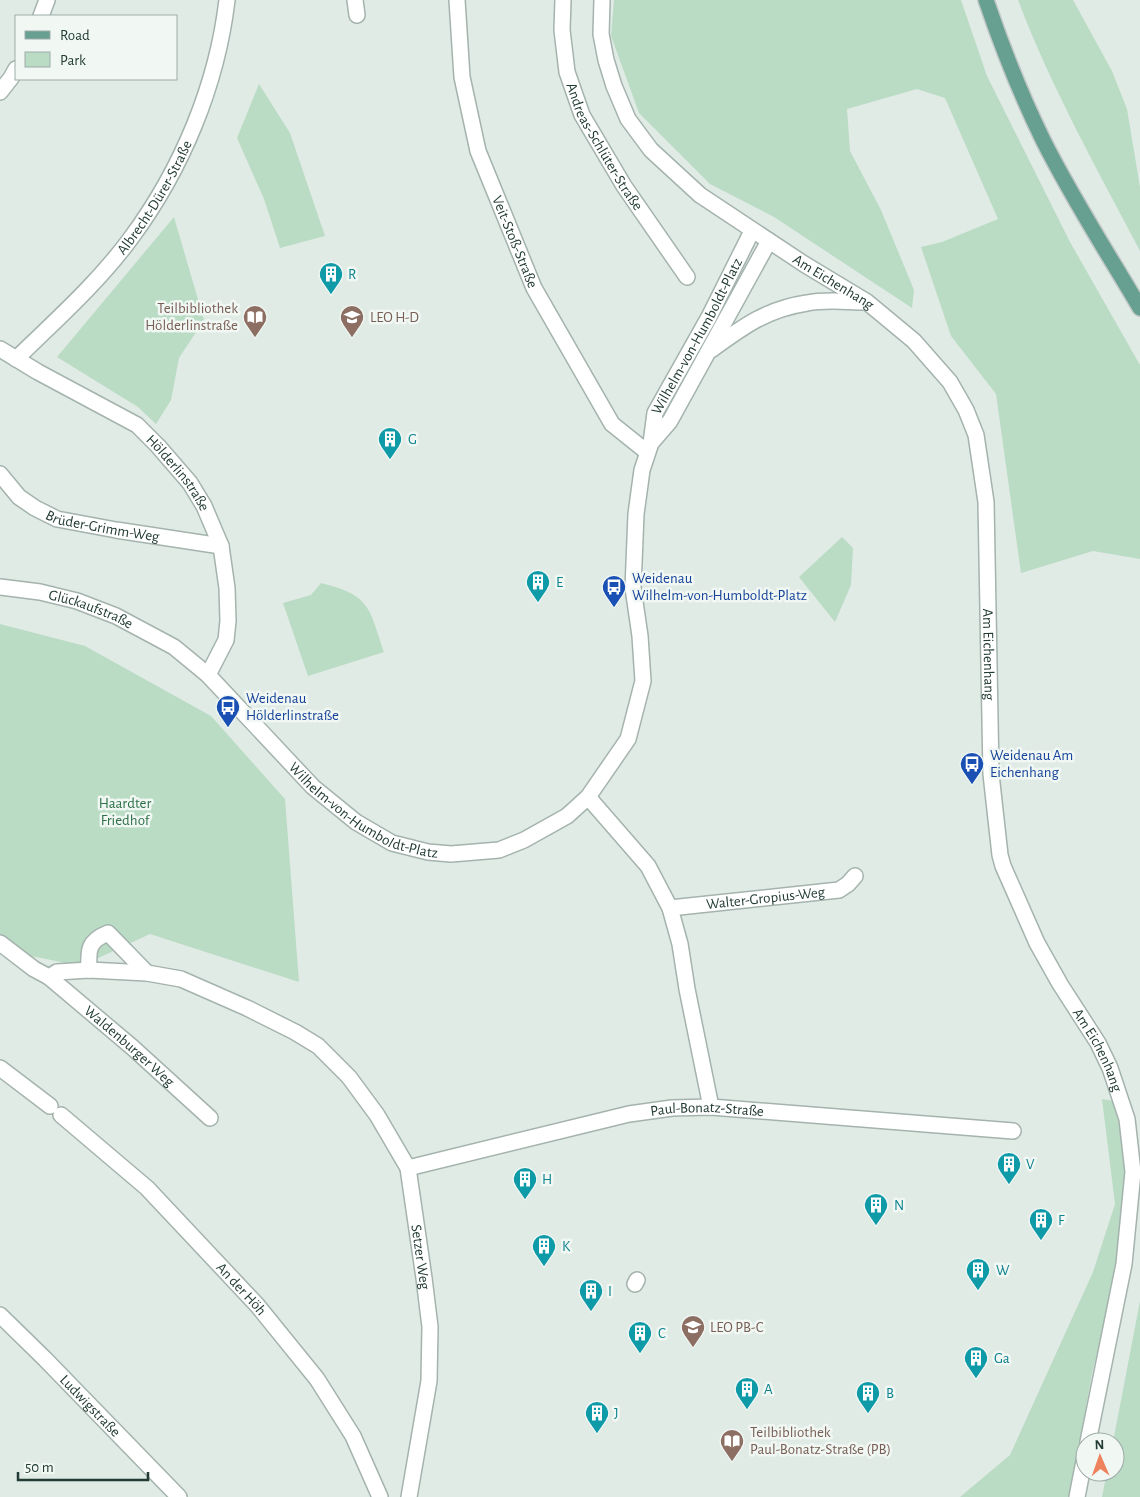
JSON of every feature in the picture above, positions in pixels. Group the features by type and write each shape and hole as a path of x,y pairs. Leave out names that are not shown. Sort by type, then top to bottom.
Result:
{"main road":[{"path":"986,0 1015,77 1043,139 1140,308"}],"street":[{"path":"41,15 47,0"},
{"name":"Albrecht-Dürer-Straße","path":"16,359 96,279 131,239 154,206 176,167 198,118 225,20 227,0"},
{"name":"Veit-Stoß-Straße","path":"457,0 462,77 478,151 534,288 612,424 649,448"},
{"name":"Andreas-Schlüter-Straße","path":"563,0 562,30 567,72 582,116 624,186 687,278"},
{"name":"Am Eichenhang","path":"602,0 601,34 614,86 628,119 651,150 700,195 752,231 867,302 914,341 950,382 966,410 976,436 986,502 991,774 1002,866 1037,943 1060,984 1098,1043 1110,1068 1127,1119 1133,1172 1124,1264 1090,1432"},
{"path":"0,92 15,71"},
{"name":"Wilhelm-von-Humboldt-Platz","path":"174,647 208,675 313,787 356,822 392,843 428,852 451,854 499,850 524,840 567,816 588,797 628,739 643,681 640,636 633,588 636,514 642,470 649,448 656,413 752,231"},
{"name":"Wilhelm-von-Humboldt-Platz","path":"649,448 670,421 769,241"},
{"name":"Wilhelm-von-Humboldt-Platz","path":"708,352 751,321 778,310 809,302 867,302"},
{"name":"Hölderlinstraße","path":"0,349 136,425 158,446 190,483 204,506 221,546 228,588 226,640 208,675"},
{"name":"Brüder-Grimm-Weg","path":"0,474 19,497 35,508 57,519 221,546"},
{"name":"Glückaufstraße","path":"0,587 40,592 77,601 116,616 174,647"},
{"path":"588,797 648,866 670,908 680,944 687,989 711,1107"},
{"name":"Walter-Gropius-Weg","path":"670,908 838,890 848,884 855,876"},
{"path":"89,970 88,955 91,943 98,937 108,933 147,973"},
{"name":"Waldenburger Weg","path":"0,943 34,969 49,977 132,1047 210,1118"},
{"path":"49,977 56,972 89,970 147,973"},
{"name":"Setzer Weg","path":"147,973 181,979 255,1012 318,1046 349,1077 377,1115 408,1168 430,1327 429,1381 409,1497"},
{"name":"An der Höh","path":"0,1068 56,1110 146,1188 257,1305 317,1379 353,1436 380,1497"},
{"name":"Paul-Bonatz-Straße","path":"408,1168 629,1114 672,1108 711,1107 1013,1131"},
{"name":"Ludwigstraße","path":"0,1315 179,1497"},
{"path":"1077,1497 1080,1482"}],"green space":[{"path":"614,0 961,0 987,76 1070,242 1140,365 1140,559 1093,551 1021,573 996,394 951,336 921,247 942,242 998,219 945,98 917,89 847,109 850,151 881,210 914,290 912,308 774,217 710,184 639,113 611,36"},
{"path":"1018,0 1073,0 1112,71 1127,109 1140,187 1140,251 1060,96"},
{"path":"259,84 290,133 325,236 280,248 264,199 237,138"},
{"path":"174,217 204,320 179,358 171,400 156,424 138,407 57,357"},
{"path":"842,537 853,548 851,585 835,622 799,577"},
{"path":"321,583 359,598 375,624 384,652 308,676 283,603 311,595"},
{"name":"Haardter Friedhof","path":"0,624 85,646 211,716 285,799 299,982 150,934 81,966 26,955 0,936"},
{"path":"1102,1099 1113,1101 1121,1133 1126,1189 1117,1249 1116,1280 1092,1373 1082,1432 1075,1432 1075,1469 1070,1497 960,1497 1010,1455 1093,1272 1115,1204"},
{"path":"1140,1301 1140,1497 1102,1497 1105,1482 1125,1482 1125,1432 1115,1432"}],"place":[{"name":"R","path":"331,295"},
{"name":"Teilbibliothek Hölderlinstraße","path":"255,338"},
{"name":"LEO H-D","path":"352,338"},
{"name":"G","path":"390,460"},
{"name":"E","path":"538,603"},
{"name":"Weidenau Wilhelm-von-Humboldt-Platz","path":"614,608"},
{"name":"Weidenau Hölderlinstraße","path":"228,728"},
{"name":"Weidenau Am Eichenhang","path":"972,785"},
{"name":"V","path":"1009,1185"},
{"name":"H","path":"525,1200"},
{"name":"N","path":"876,1226"},
{"name":"F","path":"1041,1241"},
{"name":"K","path":"544,1267"},
{"name":"W","path":"978,1291"},
{"name":"I","path":"591,1312"},
{"name":"LEO PB-C","path":"693,1348"},
{"name":"C","path":"640,1354"},
{"name":"Ga","path":"976,1379"},
{"name":"A","path":"747,1410"},
{"name":"B","path":"868,1414"},
{"name":"J","path":"597,1434"},
{"name":"Teilbibliothek Paul-Bonatz-Straße (PB)","path":"732,1462"}]}
